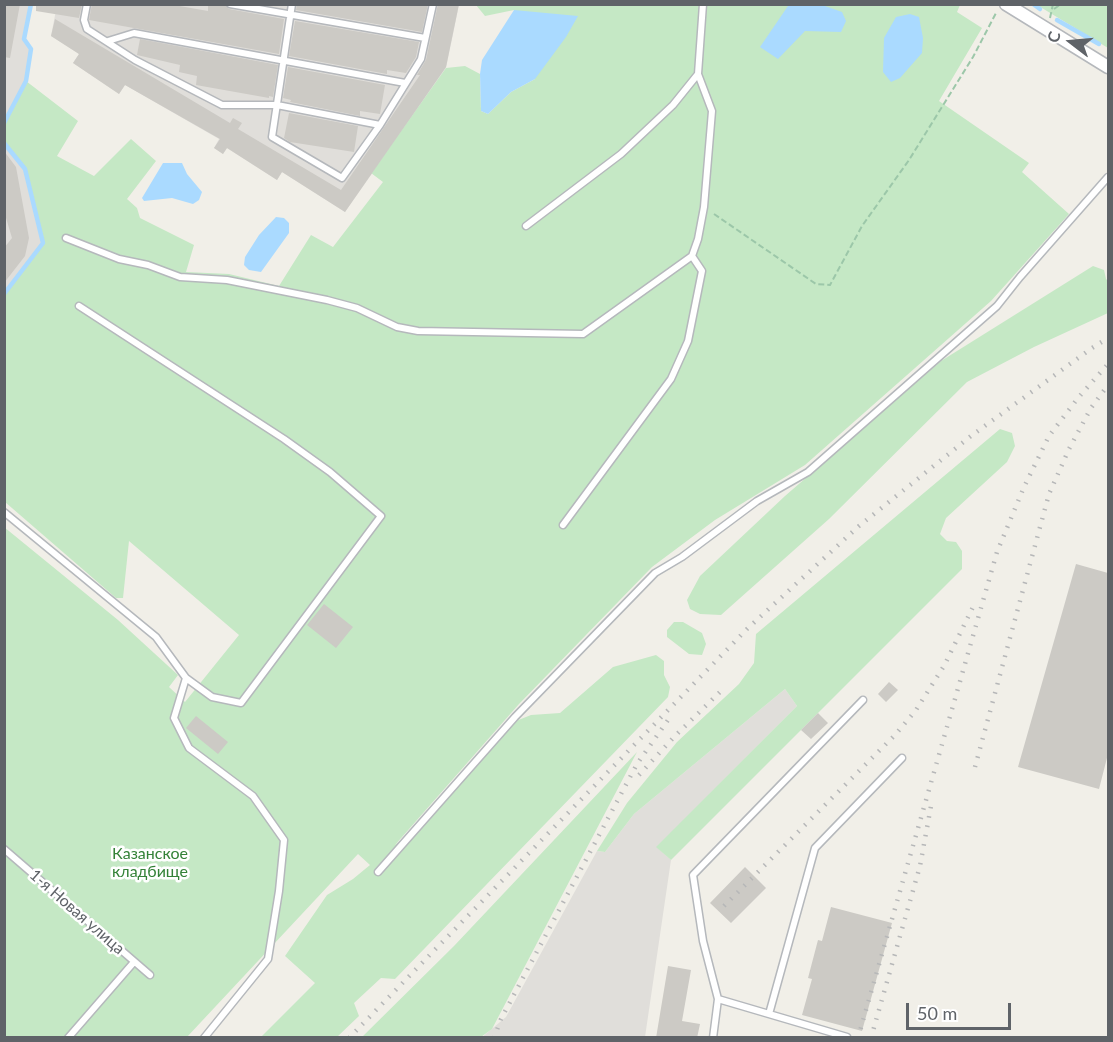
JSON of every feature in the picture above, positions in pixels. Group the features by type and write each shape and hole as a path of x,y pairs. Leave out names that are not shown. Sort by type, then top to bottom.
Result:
{"street":[{"path":"1006,4 1108,67"}],"lane":[{"path":"87,4 84,20 87,29 135,60 222,105 277,105 380,125"},
{"path":"231,4 425,38"},
{"path":"292,4 272,137 342,178 380,125 421,60 433,4"},
{"path":"66,238 119,259 148,265 180,277 227,280 327,300 357,308 397,327 418,332 583,334 692,256 704,207 712,111 698,74 703,4"},
{"path":"108,41 134,33 405,83"},
{"path":"526,226 621,154 673,105 698,74"},
{"path":"378,872 515,717 655,573 682,558 758,501 808,472 997,306 1108,177"},
{"path":"563,525 671,379 688,341 702,271 692,256"},
{"path":"4,512 156,638 186,678 212,697 241,703 381,516 330,472 284,439 79,306"},
{"path":"186,678 174,718 189,747 253,796 284,840 279,891 268,958 204,1038"},
{"path":"713,1038 718,999 704,941 693,875 863,700"},
{"path":"769,1014 815,848 902,758"},
{"name":"1-я Новая улица","path":"4,849 150,975"},
{"path":"68,1038 134,962"},
{"path":"718,999 847,1037"}],"path":[{"path":"704,207 816,284 830,285 862,226 909,160 974,57 1000,4"},
{"path":"1053,10 1061,4"}],"shaded area":[{"path":"5,5 31,5 24,39 31,49 26,81 5,123"},
{"path":"57,5 459,5 446,68 345,212 282,172 277,180 227,148 223,154 214,148 219,139 125,85 119,94 73,63 79,54 51,36"},
{"path":"5,143 25,169 43,243 5,294"},
{"path":"785,689 797,706 657,847 671,860 645,1037 481,1038 506,1017 597,851 605,852 634,814"}],"green space":[{"name":"Казанское кладбище","path":"476,5 960,5 957,12 982,28 939,101 1029,163 1022,172 1069,214 991,301 805,465 715,520 652,567 519,704 395,845 407,835 511,723 531,715 560,713 613,667 656,655 664,661 664,675 670,687 668,697 395,979 381,978 354,1003 359,1016 337,1037 261,1037 315,983 285,956 327,895 370,865 358,854 187,1037 5,1037 4,527 118,620 178,675 169,687 185,702 239,635 129,541 123,598 116,598 5,502 5,294 43,243 25,169 5,143 5,123 26,81 78,121 57,156 94,176 131,139 156,161 127,199 137,208 140,218 194,245 186,272 229,274 279,286 311,235 333,247 383,182 371,173 446,68 465,66 480,74 481,111 488,114 511,92 535,79 514,10 485,16"},
{"path":"1037,5 1108,5 1108,48"},
{"path":"1093,266 1104,270 1108,281 1108,313 1034,347 967,382 829,519 721,615 700,614 690,609 687,600 700,576 785,496 941,361"},
{"path":"1000,429 1012,433 1015,446 1007,462 946,518 940,534 947,541 956,542 962,551 962,569 671,860 656,847 797,706 785,689 634,814 605,852 597,851 627,803 677,742 739,684 754,663 756,634"},
{"path":"674,622 683,622 702,633 706,644 702,655 689,654 667,637 667,630"},
{"path":"637,752 492,1029 481,1037 362,1037 454,946"}],"water":[{"path":"822,5 842,12 846,21 841,32 805,31 778,59 760,47 788,6"},
{"path":"514,10 578,16 566,37 535,79 511,92 488,114 481,111 482,60"},
{"path":"910,14 919,17 923,38 922,53 900,78 891,82 883,72 884,38 896,17"},
{"path":"163,163 182,163 187,174 202,192 199,200 193,204 172,198 144,201 142,198"},
{"path":"276,217 284,218 289,223 289,233 261,272 249,270 244,265 245,257 259,235"}],"building":[{"path":"4,4 20,4 10,58 4,57"},
{"path":"36,4 82,4 79,18 36,11"},
{"path":"92,4 168,4 208,11 208,4 225,4 229,9 284,19 279,54 89,20"},
{"path":"297,4 428,4 422,32 296,10"},
{"path":"438,4 459,4 446,67 345,212 282,172 277,180 227,148 223,154 214,148 220,139 125,85 119,94 73,63 79,54 51,36 55,19 230,123 233,118 242,123 238,129 341,190 420,75 417,75 426,60"},
{"path":"295,21 419,42 416,57 406,73 387,70 387,74 289,56"},
{"path":"140,39 278,65 273,97 196,85 197,76 179,72 180,65 137,55"},
{"path":"288,67 385,85 380,114 360,111 360,116 290,102 291,100 283,98"},
{"path":"289,113 358,126 354,152 290,142 284,138"},
{"path":"4,151 16,167 29,238 25,256 4,283 4,248 12,238 4,211"},
{"path":"1076,564 1108,573 1108,754 1099,789 1018,767"},
{"path":"324,604 353,627 336,648 307,625"},
{"path":"889,682 898,690 886,702 878,694"},
{"path":"818,713 828,723 811,739 801,730"},
{"path":"196,716 228,742 218,754 186,728"},
{"path":"745,867 766,888 731,923 710,903"},
{"path":"831,907 892,923 862,1031 802,1015 812,979 808,978 818,940 822,941"},
{"path":"668,966 691,970 682,1021 700,1024 697,1038 656,1038"}],"waterway":[{"path":"4,123 26,81 31,49 24,39 31,4"},
{"path":"1033,4 1040,9"},
{"path":"1057,20 1099,44"},
{"path":"4,143 25,169 43,243 4,294"}],"railway":[{"path":"349,1038 747,629 859,526 971,436 1108,338"},
{"path":"858,1038 997,552 1024,487 1049,436 1108,364"},
{"path":"975,767 1049,494 1091,408 1108,385"},
{"path":"724,906 895,735 916,710 944,666 973,607"},
{"path":"639,775 724,688"},
{"path":"494,1038 501,1019 637,764 668,720"},
{"path":"871,1038 920,866 931,806"}]}
